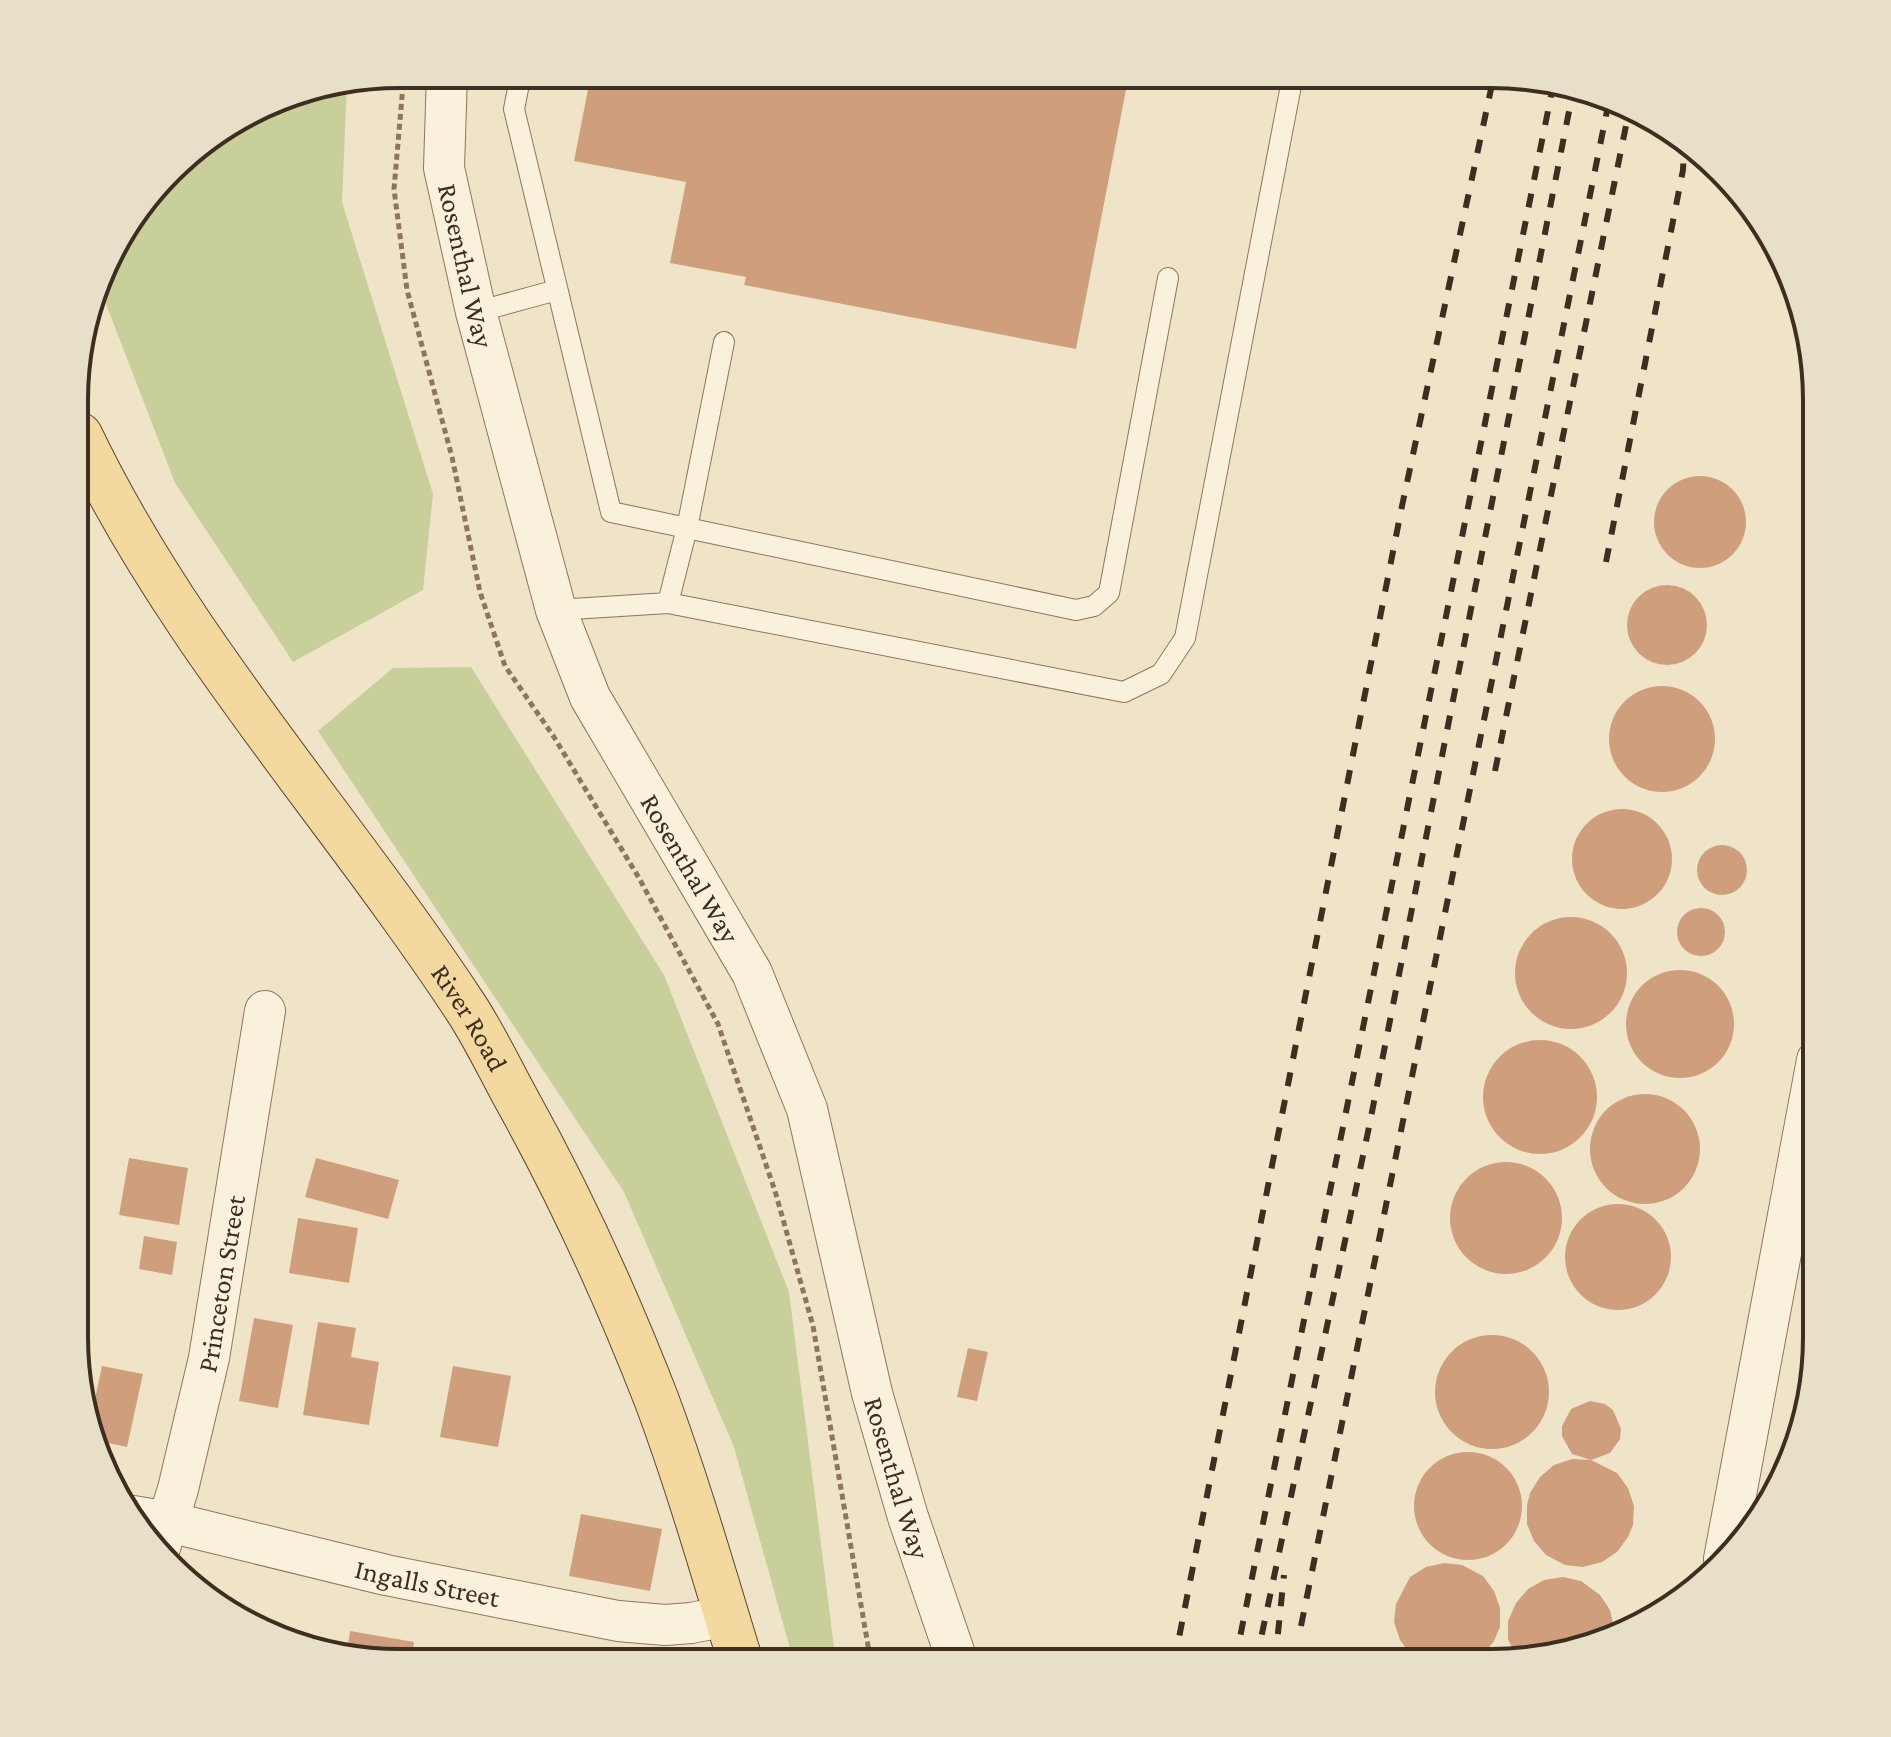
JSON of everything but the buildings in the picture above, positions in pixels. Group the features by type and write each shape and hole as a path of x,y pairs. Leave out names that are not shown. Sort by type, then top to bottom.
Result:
{"main road":[{"name":"River Road","path":"88,450 137,545 214,661 395,906 468,1011 539,1139 608,1282 657,1401 704,1539 737,1649"}],"street":[{"name":"Rosenthal Way","path":"447,88 444,168 476,312 556,610 590,697 752,973 807,1109 872,1393 908,1517 953,1649"},
{"name":"Princeton Street","path":"154,1528 209,1358 265,1011"},
{"path":"1727,1541 1803,1135"},
{"name":"Ingalls Street","path":"156,1532 618,1621 665,1625 727,1616"}],"lane":[{"path":"518,88 514,109 611,512 1076,610 1094,606 1109,593 1168,278"},
{"path":"556,610 668,603 1124,692 1161,674 1185,638 1291,88"},
{"path":"476,312 557,290"},
{"path":"668,603 687,528 724,342"}],"path":[{"path":"403,88 394,189 407,290 452,457 480,592 505,666 554,737 639,878 718,1024 775,1191 813,1326 869,1649"}],"green space":[{"path":"347,93 342,202 433,494 423,590 293,662 175,483 105,301 120,262 165,194 210,153 262,120 300,105"},
{"path":"471,667 664,975 789,1292 834,1649 790,1649 734,1447 624,1192 318,731 393,668"}],"railway":[{"path":"1177,1649 1402,506 1491,88"},
{"path":"1238,1649 1551,94"},
{"path":"1259,1649 1368,1132 1571,99"},
{"path":"1301,1626 1607,111"},
{"path":"1495,771 1627,119"},
{"path":"1606,562 1684,155"},
{"path":"1276,1649 1284,1575"}]}
